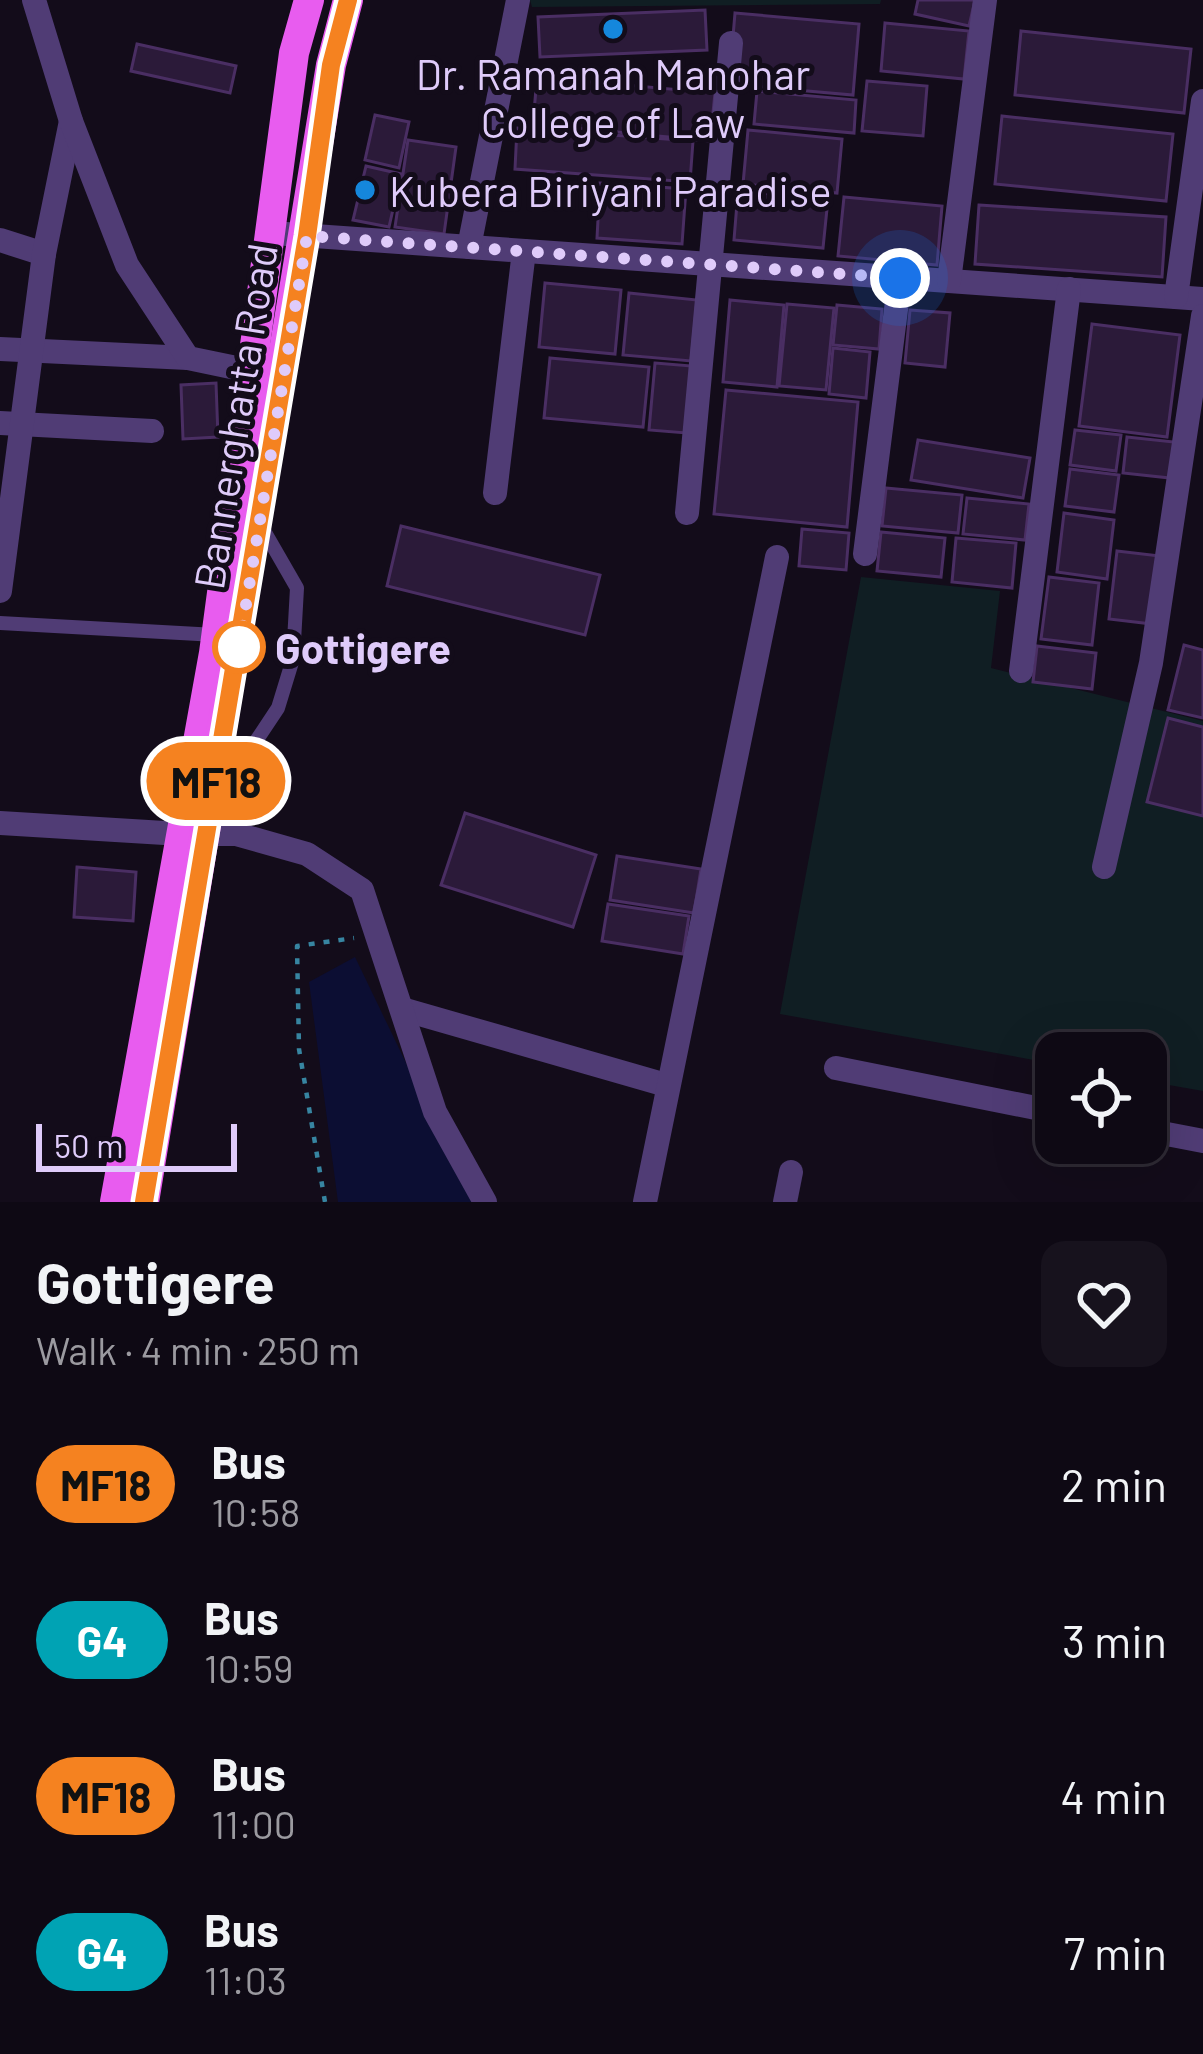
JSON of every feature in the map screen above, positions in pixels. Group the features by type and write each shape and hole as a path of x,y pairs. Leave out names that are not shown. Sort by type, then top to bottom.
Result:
{"main road":[{"name":"Bannerghatta Road","path":"115,1202 194,834 217,775 259,522 272,233 294,53 309,0"},
{"name":"Bannerghatta Road","path":"144,1202 216,635 268,374 307,236 331,65 348,0"}],"street":[{"path":"34,0 71,121 127,265 188,358"},
{"path":"469,247 518,0"},
{"path":"949,281 985,0"},
{"path":"687,513 731,43"},
{"path":"1175,297 1203,101"},
{"path":"0,592 12,424 33,355 44,254 71,121"},
{"path":"272,233 1203,299"},
{"path":"0,240 44,254"},
{"path":"495,493 524,251"},
{"path":"865,554 900,278"},
{"path":"1021,670 1069,289"},
{"path":"1104,867 1192,490 1203,316"},
{"path":"0,349 33,355 188,358 268,374"},
{"path":"12,424 152,431"},
{"path":"645,1202 776,557"},
{"path":"0,823 236,834 308,854 362,890 436,1112 485,1202"},
{"path":"402,1009 666,1085"},
{"path":"836,1068 1035,1108"},
{"path":"1167,1134 1203,1142"},
{"path":"785,1202 791,1172"}],"lane":[{"path":"217,775 254,744 266,726 278,707 292,659 297,588 259,522"},
{"path":"0,623 216,635"}],"path":[{"path":"326,1202 298,1049 297,946 378,935"}],"shaded area":[{"path":"530,0 881,0 880,4 532,7"},
{"path":"861,577 1000,591 991,668 1203,721 1203,1091 1167,1085 1167,1032 1035,1032 1035,1060 780,1014"},
{"path":"355,957 473,1202 338,1202 309,982"}],"building":[{"path":"918,0 975,0 969,26 915,14"},
{"path":"705,10 707,50 540,57 538,17"},
{"path":"735,13 859,24 853,95 729,84"},
{"path":"885,23 969,31 964,79 881,71"},
{"path":"1021,31 1191,49 1184,113 1015,95"},
{"path":"137,44 236,66 230,93 131,71"},
{"path":"537,77 715,93 710,141 533,124"},
{"path":"867,81 927,86 923,136 862,131"},
{"path":"757,91 856,100 854,133 754,124"},
{"path":"375,115 409,122 399,168 365,160"},
{"path":"1002,116 1173,134 1166,201 995,184"},
{"path":"517,128 693,141 690,182 515,169"},
{"path":"748,130 842,139 837,193 743,184"},
{"path":"408,140 456,147 444,234 395,227"},
{"path":"366,166 401,174 389,227 353,220"},
{"path":"600,183 686,189 682,244 597,238"},
{"path":"738,191 828,199 823,248 734,240"},
{"path":"844,197 942,206 937,265 838,256"},
{"path":"979,205 1166,217 1162,277 975,264"},
{"path":"545,283 621,290 615,354 539,347"},
{"path":"629,293 697,300 691,361 623,355"},
{"path":"730,300 784,305 777,387 723,382"},
{"path":"787,304 834,308 826,390 779,386"},
{"path":"837,305 882,309 879,349 833,345"},
{"path":"910,310 950,313 945,367 905,363"},
{"path":"1092,324 1180,335 1167,437 1079,426"},
{"path":"833,348 870,352 866,398 829,394"},
{"path":"550,358 649,367 643,427 544,418"},
{"path":"655,363 692,366 686,433 649,430"},
{"path":"216,383 218,437 183,439 181,385"},
{"path":"726,390 858,402 847,527 714,514"},
{"path":"1075,430 1121,435 1116,471 1070,465"},
{"path":"1127,437 1174,442 1170,478 1123,473"},
{"path":"918,440 1030,458 1023,498 911,480"},
{"path":"1070,469 1119,475 1114,512 1065,506"},
{"path":"886,488 962,495 958,533 882,526"},
{"path":"967,498 1029,504 1025,540 963,534"},
{"path":"1064,513 1114,520 1107,579 1057,572"},
{"path":"401,526 600,575 585,635 387,586"},
{"path":"802,529 849,533 846,570 799,566"},
{"path":"881,532 945,538 941,577 877,571"},
{"path":"956,538 1016,543 1012,588 952,582"},
{"path":"1117,551 1160,556 1152,624 1109,619"},
{"path":"1049,577 1099,583 1092,645 1041,639"},
{"path":"1184,645 1203,650 1203,718 1168,710"},
{"path":"1037,646 1096,653 1092,689 1033,682"},
{"path":"1168,718 1203,727 1203,816 1147,802"},
{"path":"465,813 596,855 573,927 441,885"},
{"path":"617,856 701,869 694,913 610,900"},
{"path":"77,867 136,872 133,921 74,917"},
{"path":"608,904 689,916 683,954 602,941"}],"bus line":[{"name":"MF18","path":"144,1202 307,236 331,65 348,0"}],"place":[{"name":"Dr. Ramanah Manohar College of Law","path":"613,29"},
{"name":"Kubera Biriyani Paradise","path":"365,190"},
{"name":"Gottigere","path":"239,647"}],"route":[{"path":"239,647 307,236 900,278"}]}
